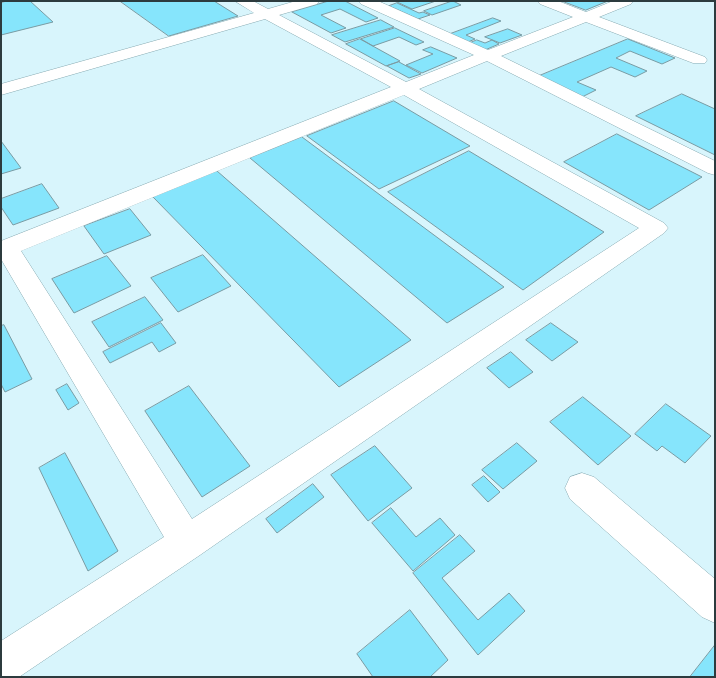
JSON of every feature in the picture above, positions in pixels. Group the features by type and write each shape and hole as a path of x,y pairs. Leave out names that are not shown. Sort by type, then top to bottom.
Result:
{"street":[{"path":"1,665 187,543 656,228 404,88 242,1"},
{"path":"1,90 312,1"},
{"path":"366,1 487,55 715,169"},
{"path":"545,1 699,60"},
{"path":"187,543 4,249 626,1"},
{"path":"582,488 715,604"}],"building":[{"path":"7,1 30,1 53,22 1,35 1,3"},
{"path":"120,1 214,1 238,16 169,36"},
{"path":"329,1 345,1 378,18 366,22 340,9 321,15 346,28 331,33 292,12"},
{"path":"436,1 412,9 397,2"},
{"path":"453,1 461,5 432,15 424,11"},
{"path":"562,1 608,1 586,10"},
{"path":"397,3 419,13 423,12 430,15 418,19 389,6"},
{"path":"493,18 501,21 466,35 475,39 468,42 450,34"},
{"path":"381,20 394,27 345,42 332,35"},
{"path":"395,28 424,42 416,45 399,37 373,46 361,39"},
{"path":"508,29 522,35 500,43 485,37"},
{"path":"360,39 400,61 386,66 346,44"},
{"path":"628,39 675,58 662,64 630,51 616,58 647,71 635,77 611,67 577,82 596,90 582,97 539,76"},
{"path":"477,40 485,43 492,40 499,44 485,50 470,43"},
{"path":"431,47 457,58 422,73 406,65 433,54 423,50"},
{"path":"399,62 421,74 409,78 387,66"},
{"path":"682,94 715,109 715,155 636,116"},
{"path":"394,101 470,146 379,189 307,136"},
{"path":"617,134 702,177 649,210 564,162"},
{"path":"302,137 504,287 447,323 250,158"},
{"path":"1,141 21,168 1,174"},
{"path":"469,151 604,232 523,290 388,192"},
{"path":"217,171 411,340 339,387 153,197"},
{"path":"42,184 59,208 13,225 1,207 1,199"},
{"path":"130,209 151,235 104,254 84,226"},
{"path":"203,255 231,286 178,312 151,278"},
{"path":"107,256 131,286 74,313 52,279"},
{"path":"145,297 163,320 109,347 92,322"},
{"path":"161,323 176,343 159,352 152,342 110,363 103,352"},
{"path":"551,323 578,342 552,361 526,340"},
{"path":"4,325 32,379 5,392 1,384 1,326"},
{"path":"511,352 533,372 509,388 487,368"},
{"path":"67,384 79,403 68,410 56,390"},
{"path":"189,386 250,466 202,497 145,411"},
{"path":"583,397 631,436 598,465 550,422"},
{"path":"666,404 711,436 685,463 662,446 657,451 635,434"},
{"path":"517,443 537,461 503,489 482,470"},
{"path":"375,446 412,488 368,521 331,475"},
{"path":"65,453 118,551 88,571 39,468"},
{"path":"484,476 500,492 488,502 472,485"},
{"path":"313,484 324,497 277,533 266,519"},
{"path":"391,508 416,537 440,518 455,535 413,571 372,523"},
{"path":"460,535 475,551 442,578 478,620 509,593 525,611 478,655 413,573"},
{"path":"410,610 448,660 430,677 373,677 357,654"},
{"path":"715,645 715,677 690,677"}]}
